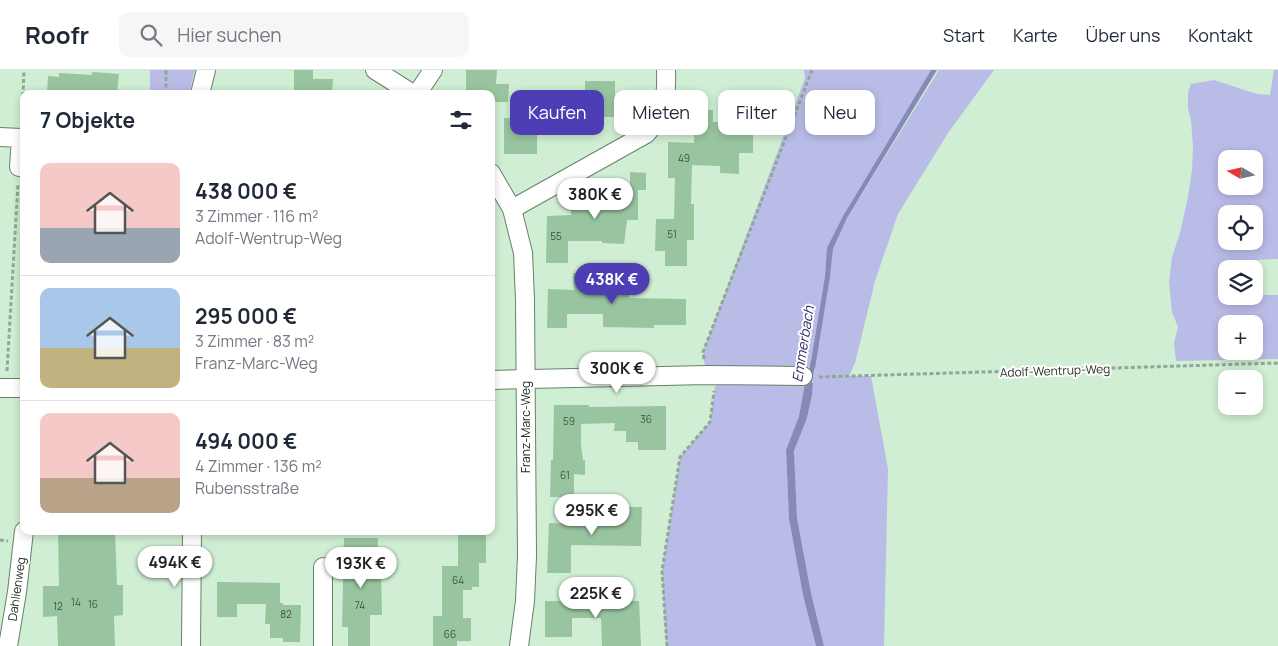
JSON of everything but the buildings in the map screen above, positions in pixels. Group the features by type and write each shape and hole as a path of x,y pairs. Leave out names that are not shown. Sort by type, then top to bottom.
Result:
{"street":[{"path":"201,90 206,70"},
{"path":"375,70 408,90"},
{"path":"418,90 433,70"},
{"path":"512,209 646,134 656,122 663,108 667,93 666,70"},
{"path":"0,137 20,138"},
{"path":"19,167 20,152"},
{"name":"Franz-Marc-Weg","path":"495,180 512,209 523,253 527,556 525,601 519,646"},
{"path":"495,380 707,375 803,376"},
{"path":"3,388 20,388"},
{"name":"Dahlienweg","path":"8,646 24,535"},
{"path":"191,646 192,535"},
{"path":"323,567 323,646"}],"path":[{"path":"23,90 24,70"},
{"path":"166,70 166,90"},
{"path":"667,646 662,571 680,457 710,422 714,392 707,375 703,352 811,70"},
{"path":"3,388 19,167"},
{"name":"Adolf-Wentrup-Weg","path":"833,377 1278,362"}],"shaded area":[{"path":"150,70 195,70 190,90 150,90"},
{"path":"804,70 931,70 843,216 828,248 810,367 705,367 703,352 784,135 795,135 795,105 805,78"},
{"path":"931,70 937,70 847,218 833,249 815,368 810,367 825,276 827,248 843,216"},
{"path":"939,70 994,70 948,133 898,214 875,281 855,363 849,376 871,376 888,469 884,646 824,646 811,593 797,518 794,451 807,418 812,395 813,377 833,249 847,218"},
{"path":"1274,70 1278,70 1278,259 1218,260 1218,305 1263,305 1263,295 1278,295 1278,359 1263,359 1263,315 1218,315 1218,360 1227,360 1176,361 1174,343 1178,327 1172,312 1169,282 1172,257 1180,233 1192,170 1193,147 1188,109 1188,92 1191,84 1214,80 1257,94 1270,95"},
{"path":"727,383 805,383 799,416 786,450 789,519 803,595 816,646 666,646 662,571 680,457 710,422 715,386"},
{"path":"805,383 813,383 807,418 794,451 797,518 811,593 824,646 816,646 803,595 789,519 786,450 799,416"}],"waterway":[{"name":"Emmerbach","path":"808,389 813,363"}]}
